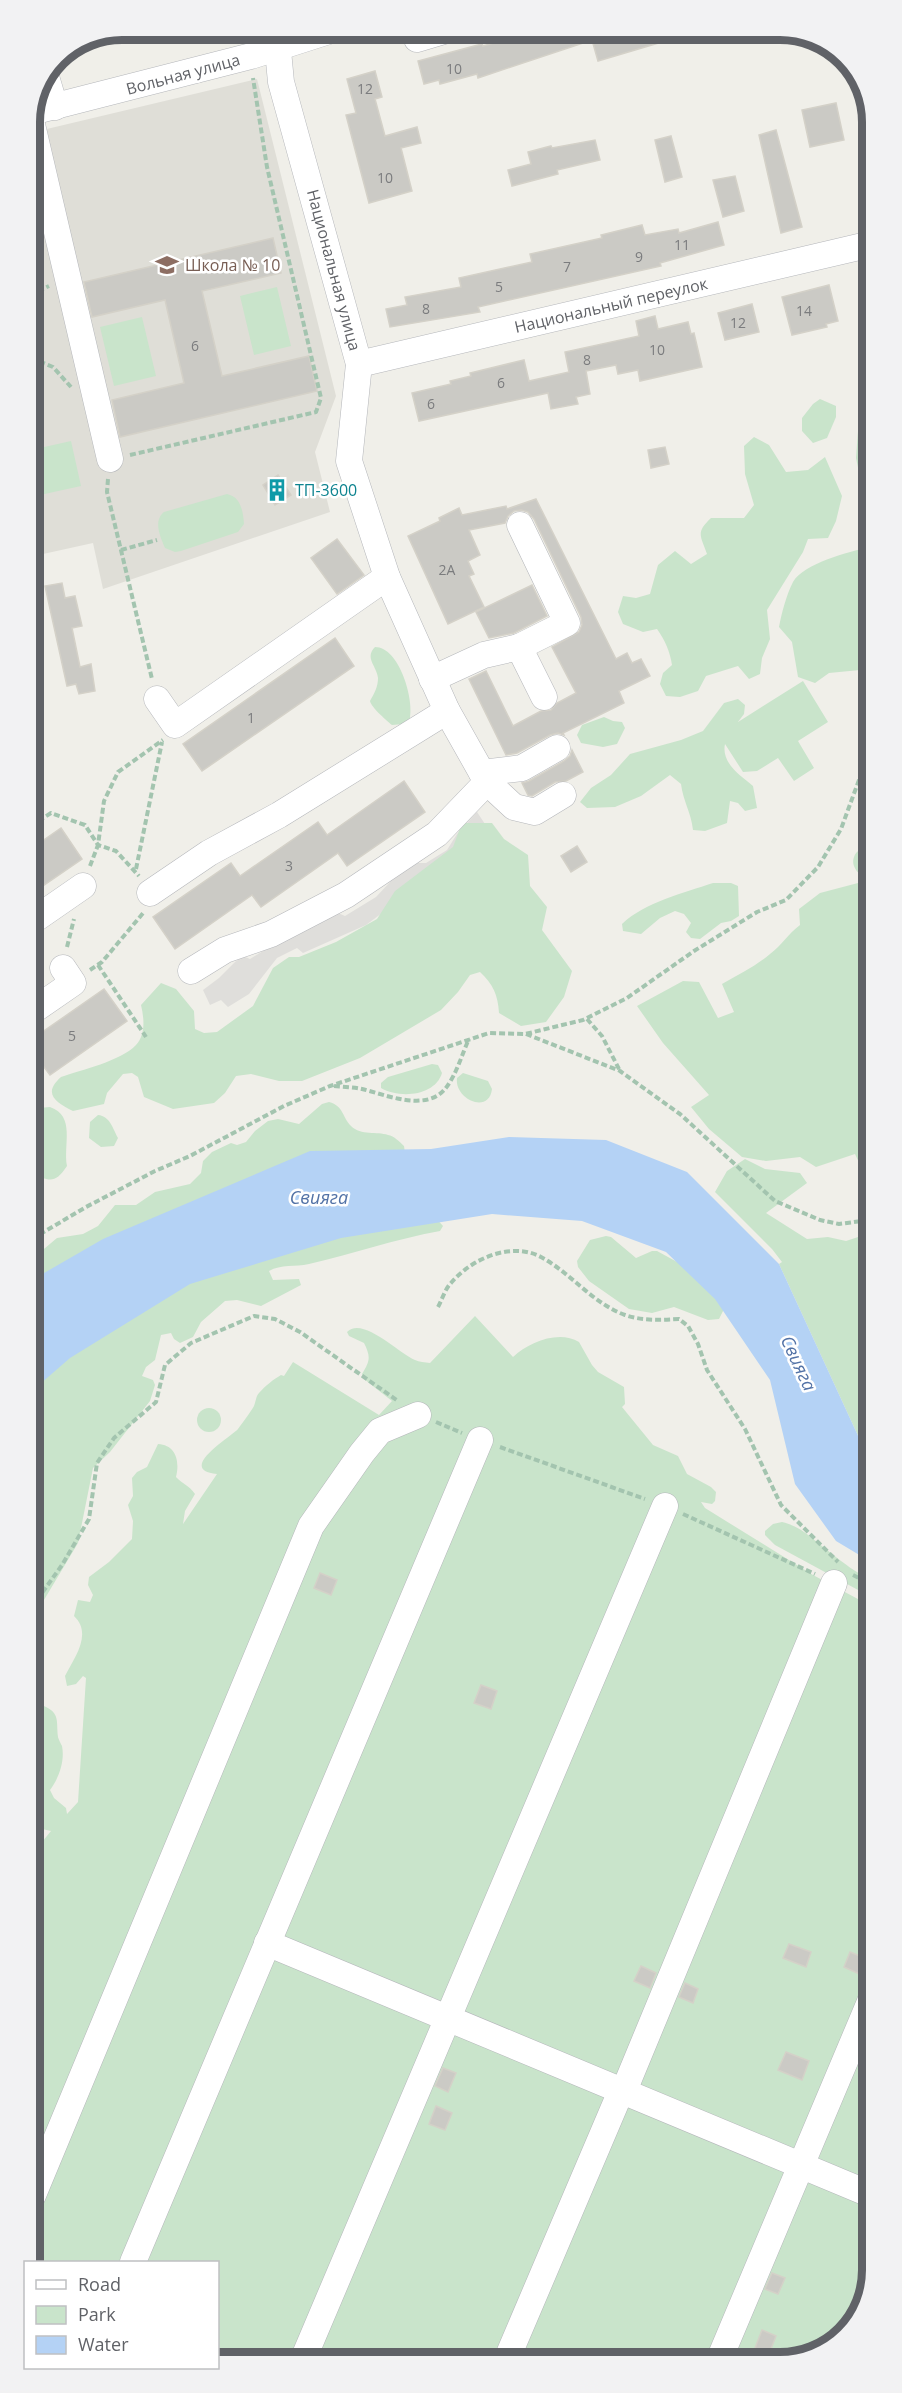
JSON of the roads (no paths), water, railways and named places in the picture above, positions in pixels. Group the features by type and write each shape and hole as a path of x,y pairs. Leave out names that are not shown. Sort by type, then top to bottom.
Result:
{"street":[{"name":"Вольная улица","path":"42,111 270,41"},
{"name":"Национальная улица","path":"276,41 281,82 359,364 349,461 387,577 447,711 485,777 514,807 535,812 563,795"},
{"path":"41,122 110,459"},
{"name":"Национальный переулок","path":"359,364 862,246"},
{"path":"432,679 484,655 519,646 567,623 520,525"},
{"path":"157,699 169,733 387,577"},
{"path":"519,646 544,697"},
{"path":"150,893 209,853 279,815 447,711"},
{"path":"191,971 225,950 271,934 346,895 437,834 485,777 522,768 557,748"},
{"path":"41,915 83,886"},
{"path":"41,1003 68,976"},
{"path":"41,2176 311,1526 362,1452 380,1431 418,1415"},
{"path":"133,2261 480,1440"},
{"path":"306,2352 665,1506"},
{"path":"510,2352 621,2091 628,2081 840,1572"},
{"path":"267,1943 862,2191"},
{"path":"722,2352 862,2021"}],"water":[{"name":"Свияга","path":"509,1137 606,1140 687,1172 779,1264 862,1444 862,1557 836,1541 795,1484 770,1380 715,1299 666,1252 582,1221 492,1214 341,1238 190,1284 70,1358 41,1383 41,1275 103,1239 310,1151 431,1149"}],"place":[{"name":"Школа № 10","path":"167,265"},
{"name":"ТП-3600","path":"277,490"}]}
